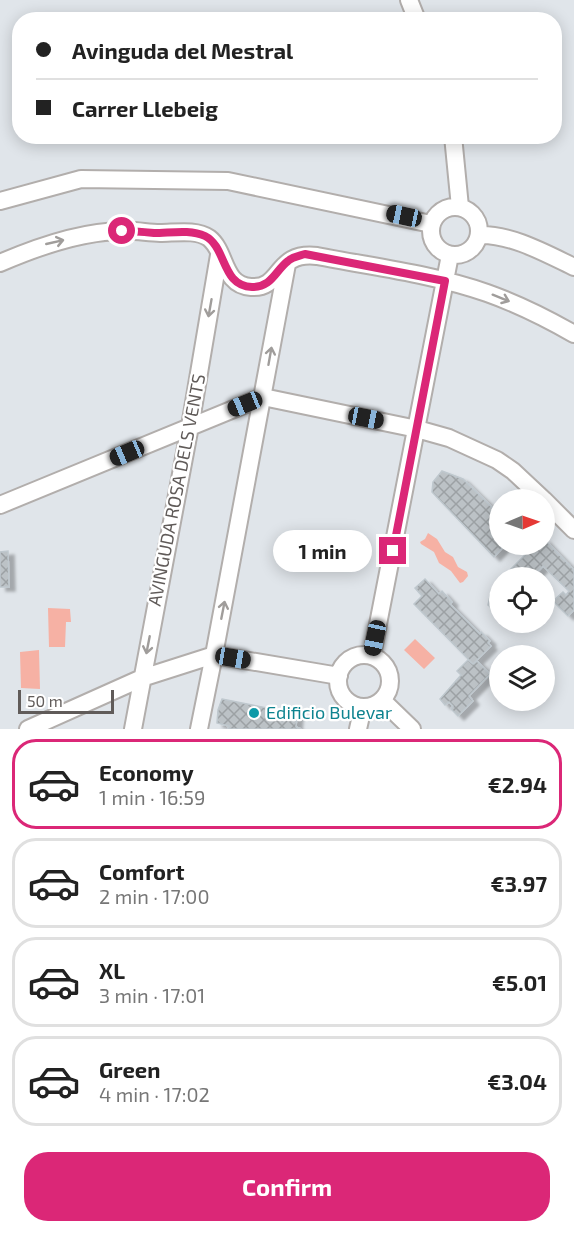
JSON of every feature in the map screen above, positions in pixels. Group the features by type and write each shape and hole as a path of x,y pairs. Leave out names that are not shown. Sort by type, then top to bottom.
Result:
{"street":[{"path":"454,144 460,207"},
{"path":"0,201 81,178 228,181 431,224"},
{"path":"460,207 467,209 477,220 479,235 469,251 450,255 436,247 430,232 431,224 434,217 446,208 460,207"},
{"path":"0,262 36,247 76,237 122,231 190,232 209,238 220,251 227,272 243,285 252,287 271,281 288,260 305,254 445,281 487,293 539,314 574,334"},
{"path":"479,235 489,234 515,241 574,267"},
{"name":"AVINGUDA ROSA DELS VENTS","path":"133,729 190,426 220,251"},
{"path":"372,655 450,255"},
{"path":"199,729 288,260"},
{"path":"0,505 263,397 417,429 449,438 489,456 513,471 532,489"},
{"path":"555,511 574,530"},
{"path":"363,654 372,655 384,664 388,671 390,686 382,700 370,706 355,705 344,697 340,690 341,668 347,661 363,654"},
{"path":"28,729 142,678 214,655 339,676"},
{"path":"382,700 412,729"},
{"path":"358,729 363,707"}],"shaded area":[{"path":"428,533 437,539 445,552 453,557 458,567 467,572 468,576 463,582 460,583 451,571 439,563 434,552 421,544 420,542"},
{"path":"48,608 70,609 71,622 66,622 65,647 49,647"},
{"path":"415,639 435,658 424,669 404,650"},
{"path":"39,650 40,689 21,688 20,652"}],"building":[{"path":"442,471 463,479 489,504 489,552 432,492 433,482"},
{"path":"555,550 574,570 574,610 568,616 555,603 555,599 563,592 566,595 569,591 555,578 555,567 513,567 525,555 555,555"},
{"path":"8,551 9,587 0,587 0,552"},
{"path":"425,579 439,594 442,591 452,602 450,604 490,641 489,648 473,664 414,604 422,596 415,588"},
{"path":"468,660 473,664 477,661 489,673 469,696 473,701 458,716 451,709 453,706 449,702 445,705 440,699 461,675 457,671"},
{"name":"Edificio Bulevar","path":"222,699 297,714 296,727 301,729 228,729 229,726 217,723"}],"place":[{"name":"Edificio Bulevar","path":"254,713"}],"route":[{"path":"122,231 201,234 209,238 220,251 227,272 233,279 252,287 271,281 288,260 305,254 445,281 393,551"}]}
